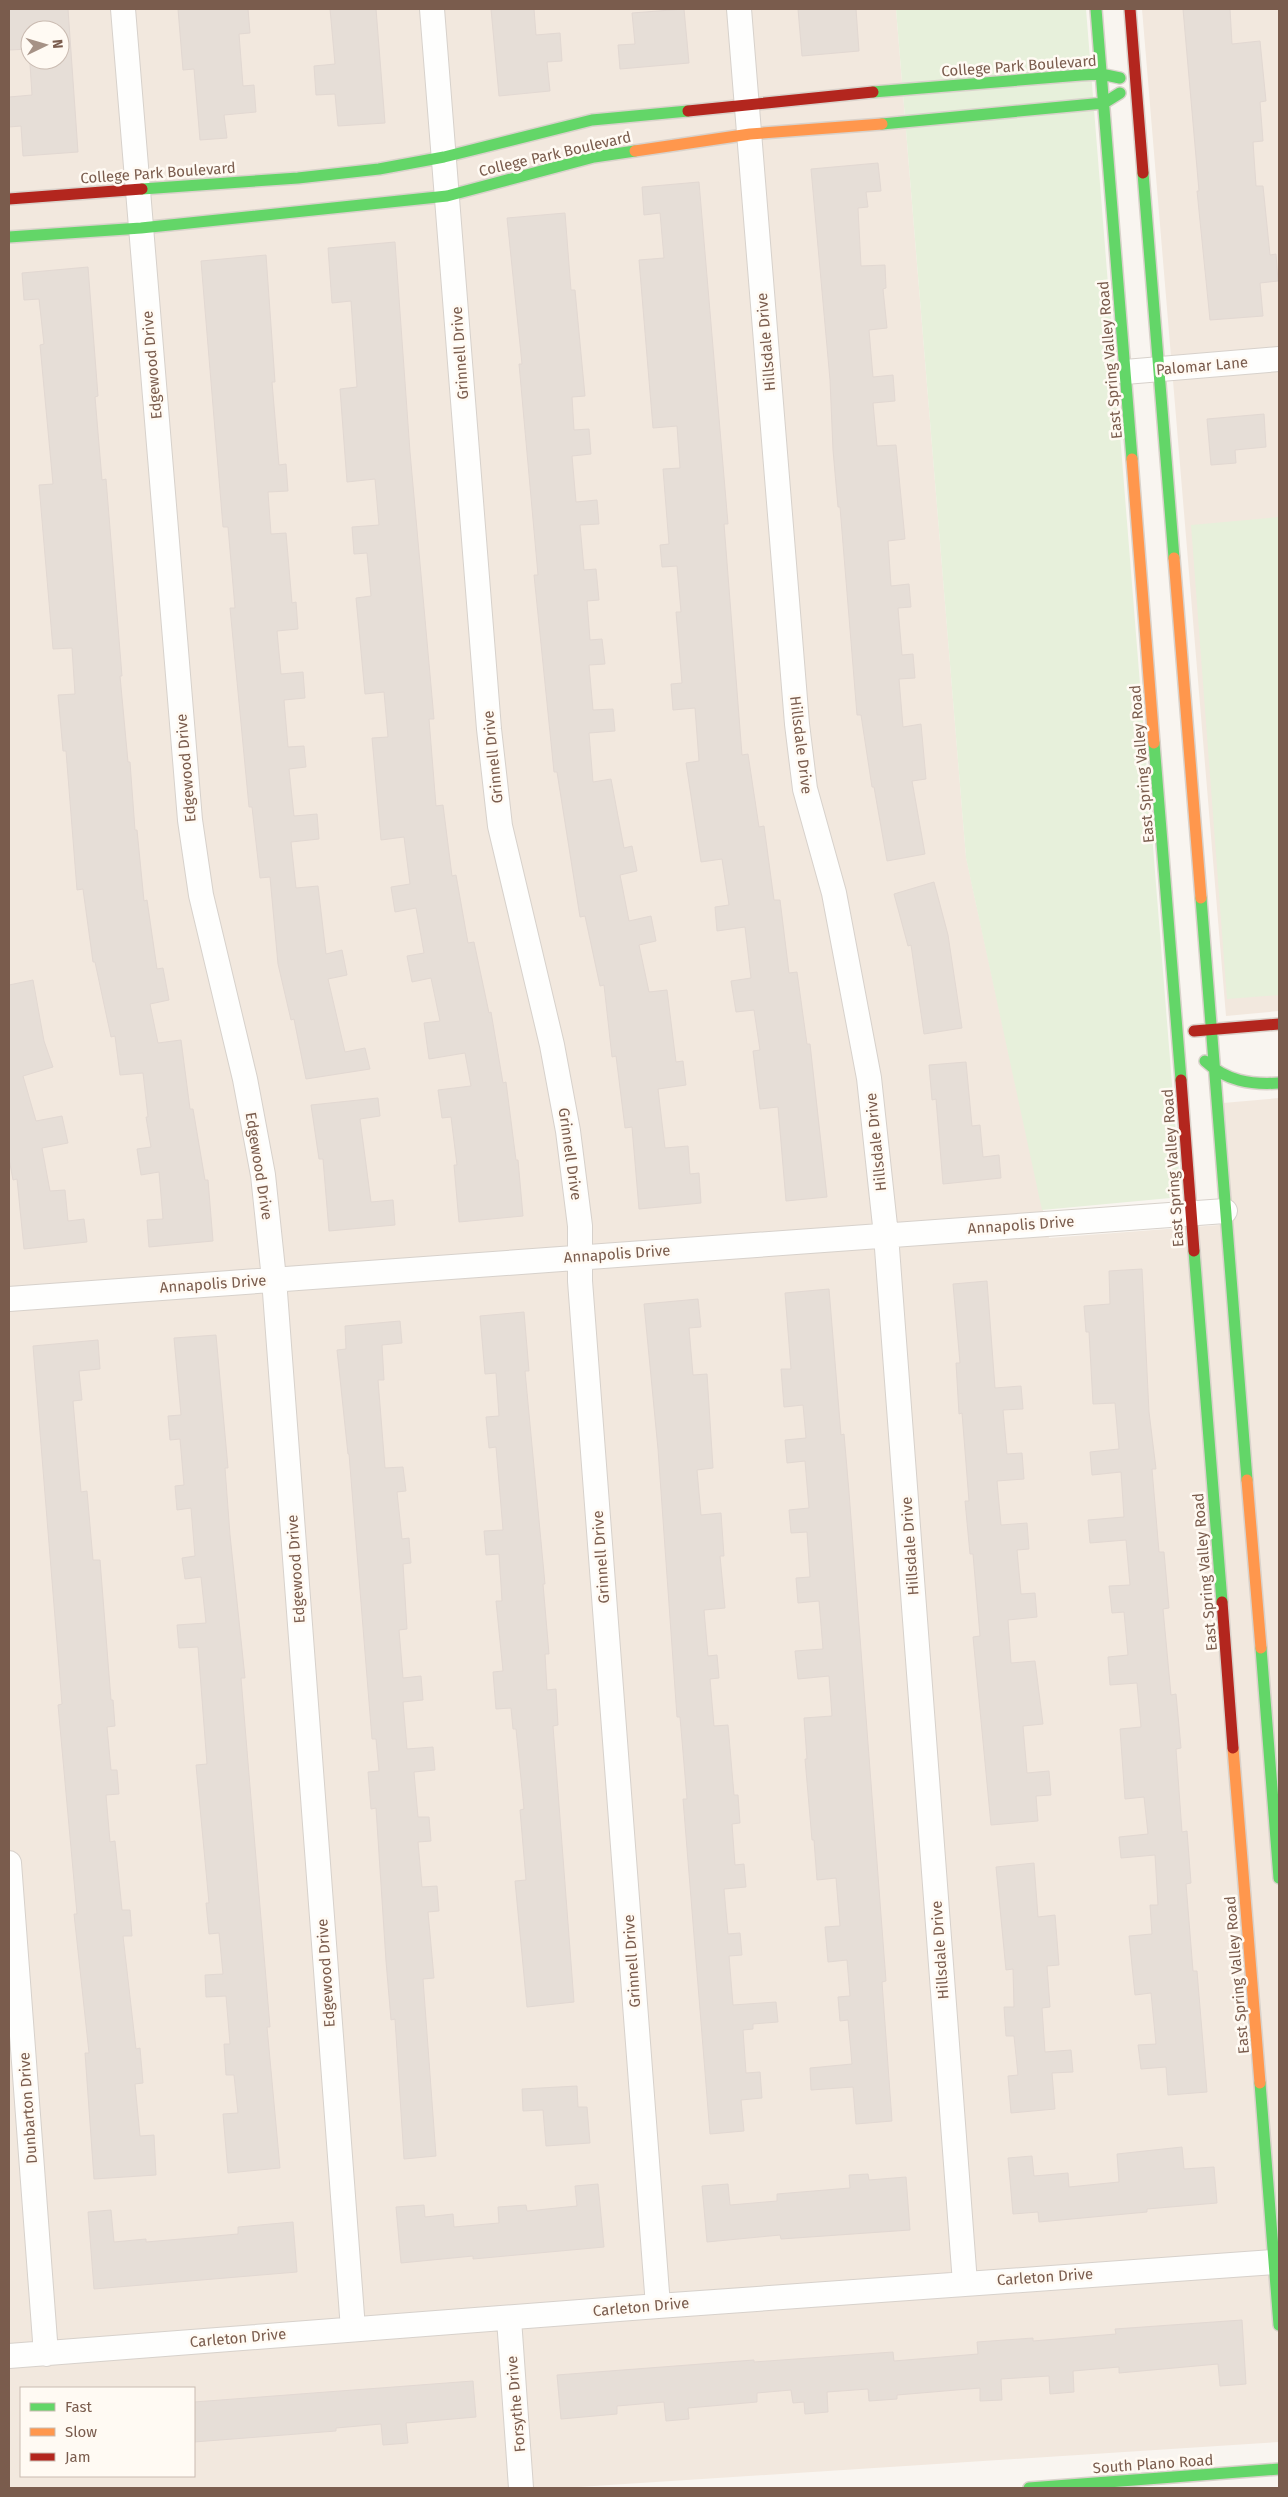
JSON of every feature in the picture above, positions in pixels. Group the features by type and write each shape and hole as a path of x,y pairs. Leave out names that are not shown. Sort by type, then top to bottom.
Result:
{"street":[{"name":"Edgewood Drive","path":"123,9 190,820 201,895 245,1080 263,1175 274,1280 353,2329"},
{"name":"Grinnell Drive","path":"432,9 488,719 500,826 552,1045 568,1131 580,1226 580,1281 658,2306"},
{"name":"Hillsdale Drive","path":"740,9 797,724 805,788 834,893 869,1078 886,1235 965,2283"},
{"name":"East Spring Valley Road","path":"1096,9 1279,2325"},
{"path":"1130,9 1279,1878"},
{"name":"College Park Boulevard","path":"9,200 298,178 379,169 444,157 592,120 747,104 1101,74 1136,82"},
{"name":"College Park Boulevard","path":"9,237 141,228 447,196 594,157 750,134 896,123 1104,103 1136,82"},
{"name":"Palomar Lane","path":"1125,372 1279,359"},
{"path":"1178,1033 1279,1024"},
{"path":"1178,1033 1215,1072 1233,1080 1279,1083"},
{"name":"Annapolis Drive","path":"9,1299 581,1256 1225,1211"},
{"name":"Dunbarton Drive","path":"9,1862 46,2354"},
{"name":"Carleton Drive","path":"9,2356 965,2283 1274,2262"},
{"name":"Forsythe Drive","path":"509,2319 521,2488"},
{"name":"South Plano Road","path":"1029,2488 1279,2469"}],"shaded area":[{"path":"9,9 896,9 966,857 1049,1238 1232,1224 1223,1103 1279,1098 1279,2442 563,2488 9,2488"},
{"path":"1142,9 1279,9 1279,1011 1226,1016"}],"green space":[{"path":"896,9 1086,9 1181,1197 1042,1210 966,858"},
{"path":"1279,517 1279,995 1227,999 1191,525"}],"building":[{"path":"9,9 68,9 69,20 20,20 20,49 9,50"},
{"path":"178,9 248,9 250,33 239,34 243,86 254,85 256,112 224,115 227,138 200,140 194,69 183,70"},
{"path":"330,9 376,9 385,123 338,126 335,94 316,95 314,66 335,64"},
{"path":"491,9 534,9 536,35 560,33 562,61 547,62 550,91 499,96"},
{"path":"684,9 689,63 620,69 618,45 635,44 632,13"},
{"path":"798,9 856,9 859,51 802,56"},
{"path":"1183,9 1230,9 1232,44 1260,41 1266,101 1260,102 1263,141 1253,142 1256,186 1263,186 1270,255 1276,254 1278,281 1260,283 1263,316 1210,320 1197,191 1199,191"},
{"path":"70,38 78,152 23,156 21,126 9,127 9,97 32,95 30,70 70,70"},
{"path":"878,163 881,191 866,192 868,207 858,208 861,266 885,265 886,288 883,289 887,328 869,330 873,377 893,375 895,401 873,403 877,446 896,445 905,539 888,541 891,586 909,584 911,607 898,608 902,655 913,654 915,678 899,679 903,727 921,724 926,779 912,781 925,854 887,861 874,787 872,787 861,715 857,715 840,507 838,507 833,450 830,380 811,169"},
{"path":"699,182 728,524 724,524 742,755 748,754 759,827 764,826 774,900 780,900 789,973 797,972 807,1044 810,1044 827,1197 786,1201 778,1107 760,1109 753,1051 760,1050 754,1010 736,1012 731,981 751,978 745,927 717,931 715,907 729,905 722,859 701,862 686,763 699,761 695,708 673,710 671,684 682,683 676,612 681,612 677,566 662,567 660,545 669,544 663,469 680,468 677,426 653,428 639,260 664,258 660,213 644,215 642,187"},
{"path":"565,213 571,290 575,290 585,396 572,397 574,430 589,429 591,454 572,456 576,502 597,500 599,524 580,525 584,570 596,569 599,600 587,601 590,640 602,639 605,664 589,665 593,710 613,709 615,731 589,733 593,782 611,779 624,848 632,846 637,871 620,875 629,921 651,916 656,941 639,945 649,992 667,990 676,1062 683,1061 686,1085 658,1089 665,1148 688,1146 690,1174 699,1173 701,1203 639,1209 632,1127 625,1128 616,1056 612,1057 604,985 600,986 585,916 580,917 557,772 554,772 534,575 538,575 519,364 522,364 507,218"},
{"path":"395,242 410,452 434,719 429,719 436,806 443,805 452,876 456,875 468,943 474,942 489,1013 491,1012 503,1083 506,1082 516,1160 518,1160 523,1216 459,1222 454,1165 457,1165 451,1117 442,1118 438,1090 471,1086 465,1053 429,1059 424,1023 440,1021 431,978 412,982 407,956 424,953 416,908 395,912 391,887 410,884 404,837 381,840 372,738 388,737 384,692 365,694 356,598 371,596 367,553 354,554 352,527 379,525 375,479 347,482 340,389 357,387 351,301 332,303 328,248"},
{"path":"266,255 275,382 272,382 279,465 286,464 288,491 268,492 271,534 286,533 292,603 296,602 298,629 277,631 281,674 303,672 305,698 284,700 288,747 304,746 306,767 289,769 294,816 317,814 319,839 291,842 296,888 318,886 326,954 342,950 347,975 328,979 345,1052 365,1048 370,1069 306,1079 294,1019 291,1020 278,964 270,877 260,878 252,807 249,807 230,608 235,608 228,527 223,527 201,261"},
{"path":"88,267 98,396 95,397 102,480 106,479 122,676 120,676 128,762 130,762 135,830 137,830 144,901 147,900 157,969 163,968 169,1000 150,1004 158,1043 181,1040 190,1109 193,1109 205,1180 208,1180 213,1241 149,1247 147,1220 163,1219 159,1172 141,1175 137,1149 151,1147 146,1117 148,1117 143,1073 120,1075 115,1036 111,1037 95,962 93,962 83,889 77,890 66,751 63,751 58,695 75,694 72,648 53,649 39,485 53,484 40,345 44,344 39,299 24,300 22,273"},
{"path":"1264,414 1266,447 1235,450 1236,463 1211,465 1207,419"},
{"path":"934,882 948,935 962,1028 924,1034 911,945 908,946 894,894"},
{"path":"33,980 44,1041 53,1067 23,1076 36,1121 62,1116 68,1143 42,1148 50,1191 65,1190 68,1221 84,1219 87,1242 24,1249 17,1179 13,1180 9,1159 9,985"},
{"path":"966,1062 972,1126 980,1125 983,1157 999,1155 1001,1178 943,1184 936,1099 932,1100 929,1065"},
{"path":"378,1098 380,1116 360,1119 371,1202 393,1200 395,1225 329,1231 323,1159 319,1159 311,1105"},
{"path":"1142,1269 1149,1412 1156,1469 1152,1469 1159,1552 1164,1552 1169,1608 1163,1609 1171,1695 1176,1694 1181,1748 1176,1749 1182,1832 1187,1831 1191,1883 1186,1884 1193,1971 1197,1971 1207,2092 1168,2095 1166,2067 1141,2069 1138,2045 1156,2044 1151,1993 1135,1995 1129,1936 1152,1934 1150,1905 1158,1905 1155,1855 1121,1858 1119,1837 1148,1834 1144,1797 1125,1799 1120,1729 1141,1727 1137,1683 1110,1685 1108,1657 1128,1655 1124,1612 1112,1613 1109,1586 1130,1585 1126,1540 1090,1543 1088,1520 1124,1517 1121,1472 1092,1475 1090,1452 1119,1449 1115,1403 1093,1404 1089,1332 1086,1332 1084,1306 1110,1304 1109,1271"},
{"path":"987,1281 995,1388 1021,1386 1023,1409 1003,1410 1007,1454 1022,1453 1024,1479 997,1481 1001,1525 1027,1523 1029,1549 1017,1550 1021,1594 1035,1593 1037,1617 1008,1620 1011,1663 1035,1661 1043,1724 1023,1726 1027,1773 1049,1771 1051,1795 1036,1796 1038,1821 991,1825 973,1637 980,1636 973,1554 970,1554 965,1501 969,1501 962,1413 959,1414 956,1363 960,1363 953,1284"},
{"path":"829,1289 841,1435 844,1434 849,1492 886,1981 882,1982 892,2121 856,2124 853,2087 811,2090 810,2068 852,2064 848,2020 840,2021 838,1997 850,1996 847,1960 828,1962 825,1927 840,1926 836,1878 817,1880 814,1840 812,1840 805,1759 807,1759 804,1718 832,1716 829,1676 798,1679 795,1651 823,1649 819,1601 798,1603 796,1578 810,1577 807,1532 791,1533 789,1510 809,1508 805,1461 787,1463 785,1440 806,1438 803,1405 784,1407 781,1369 791,1369 785,1293"},
{"path":"698,1299 701,1327 689,1328 693,1375 707,1374 713,1468 697,1470 701,1515 721,1513 724,1556 720,1556 725,1608 704,1610 708,1656 717,1655 719,1678 710,1679 714,1726 728,1725 734,1795 738,1795 740,1823 732,1824 735,1865 744,1864 746,1887 724,1889 728,1934 740,1933 742,1955 729,1956 733,2005 776,2002 778,2022 753,2024 753,2029 743,2030 746,2073 760,2072 762,2098 741,2100 744,2131 710,2134 683,1799 687,1799 680,1717 677,1717 658,1449 644,1304"},
{"path":"524,1312 529,1371 525,1371 545,1584 543,1584 549,1654 545,1654 547,1690 556,1689 558,1725 553,1726 574,2002 527,2007 515,1881 526,1880 520,1810 524,1809 516,1729 513,1729 511,1708 496,1709 493,1672 503,1671 496,1601 502,1601 499,1554 486,1555 484,1531 503,1530 496,1447 489,1448 486,1417 499,1416 496,1373 485,1374 480,1316"},
{"path":"400,1321 402,1343 382,1345 384,1380 378,1380 385,1468 403,1467 406,1491 397,1492 402,1539 409,1538 411,1563 403,1564 407,1629 399,1630 403,1678 421,1676 423,1700 403,1702 407,1749 433,1747 435,1770 414,1772 418,1817 429,1817 431,1841 418,1842 422,1887 437,1886 439,1911 428,1912 434,1978 423,1979 436,2156 404,2159 395,2019 391,2020 386,1961 376,1808 371,1809 368,1772 379,1771 376,1739 372,1739 349,1454 337,1350 346,1349 345,1326"},
{"path":"216,1335 228,1468 225,1468 230,1535 245,1678 241,1678 270,2027 267,2027 280,2168 228,2173 223,2114 238,2113 234,2075 226,2075 224,2044 230,2044 226,1996 206,1997 205,1975 223,1974 219,1933 209,1934 206,1903 209,1903 196,1765 207,1764 198,1647 179,1648 177,1625 206,1623 201,1577 185,1579 182,1558 195,1556 191,1508 177,1510 175,1486 184,1485 180,1439 170,1440 168,1416 181,1415 174,1338"},
{"path":"98,1340 100,1369 79,1371 82,1400 73,1401 81,1492 87,1491 93,1560 100,1560 111,1700 113,1700 115,1726 107,1727 111,1770 117,1770 119,1794 106,1795 110,1842 115,1841 122,1910 130,1910 132,1936 123,1936 136,2049 140,2048 143,2083 135,2084 140,2136 154,2135 156,2175 94,2179 85,2053 89,2053 74,1914 77,1914 58,1705 62,1704 33,1346"},
{"path":"1034,1863 1038,1917 1055,1915 1059,1965 1047,1966 1050,2007 1042,2008 1045,2052 1071,2050 1073,2072 1052,2073 1055,2109 1011,2113 1008,2076 1018,2075 1014,2036 1006,2036 1004,2007 1014,2007 1013,1969 1006,1970 996,1867"},
{"path":"577,2086 578,2107 587,2107 590,2143 546,2146 543,2110 523,2111 522,2089"},
{"path":"1182,2147 1184,2169 1214,2167 1217,2203 1147,2209 1147,2212 1039,2222 1038,2212 1013,2214 1008,2158 1032,2156 1034,2176 1068,2173 1069,2187 1119,2182 1117,2154"},
{"path":"868,2174 869,2180 906,2177 910,2230 781,2239 780,2235 707,2242 702,2186 728,2184 730,2205 777,2201 777,2194 850,2188 849,2175"},
{"path":"598,2184 604,2247 473,2259 473,2256 401,2263 396,2207 424,2205 425,2217 453,2214 454,2227 499,2223 498,2207 526,2205 527,2211 577,2206 575,2186"},
{"path":"111,2210 114,2242 146,2239 146,2242 238,2234 238,2227 293,2222 297,2272 94,2289 88,2212"},
{"path":"1242,2320 1246,2384 1220,2386 1218,2364 1119,2373 1119,2367 1073,2371 1074,2392 1050,2394 1049,2376 1001,2379 1002,2400 980,2401 980,2388 897,2395 897,2399 869,2401 868,2389 827,2392 828,2412 805,2414 804,2402 793,2403 791,2390 757,2393 757,2402 688,2408 689,2419 666,2421 664,2402 617,2406 617,2414 561,2419 557,2375 754,2360 754,2362 893,2352 894,2361 978,2354 977,2342 1033,2338 1033,2341 1116,2334 1115,2329"},
{"path":"473,2381 476,2417 406,2423 408,2443 383,2445 381,2424 336,2428 336,2431 195,2442 195,2402"}],"traffic: fast":[{"path":"1096,9 1132,459"},
{"path":"873,92 1081,75 1101,74 1120,78"},
{"path":"882,124 1104,103 1120,93"},
{"path":"142,189 298,178 379,169 444,157 592,120 688,111"},
{"path":"9,237 141,228 447,196 594,157 635,151"},
{"path":"1143,173 1174,558"},
{"path":"1154,743 1181,1080"},
{"path":"1201,898 1247,1480"},
{"path":"1205,1061 1221,1073 1239,1080 1279,1083"},
{"path":"1194,1251 1222,1602"},
{"path":"1261,1648 1279,1878"},
{"path":"1260,2083 1279,2325"},
{"path":"1029,2488 1279,2469"}],"traffic: slow":[{"path":"635,151 750,134 882,124"},
{"path":"1132,459 1154,743"},
{"path":"1174,558 1201,898"},
{"path":"1247,1480 1261,1648"},
{"path":"1233,1748 1260,2083"}],"traffic: jam":[{"path":"1130,9 1143,173"},
{"path":"688,111 873,92"},
{"path":"9,199 142,189"},
{"path":"1194,1031 1279,1024"},
{"path":"1181,1080 1194,1251"},
{"path":"1222,1602 1233,1748"}]}
